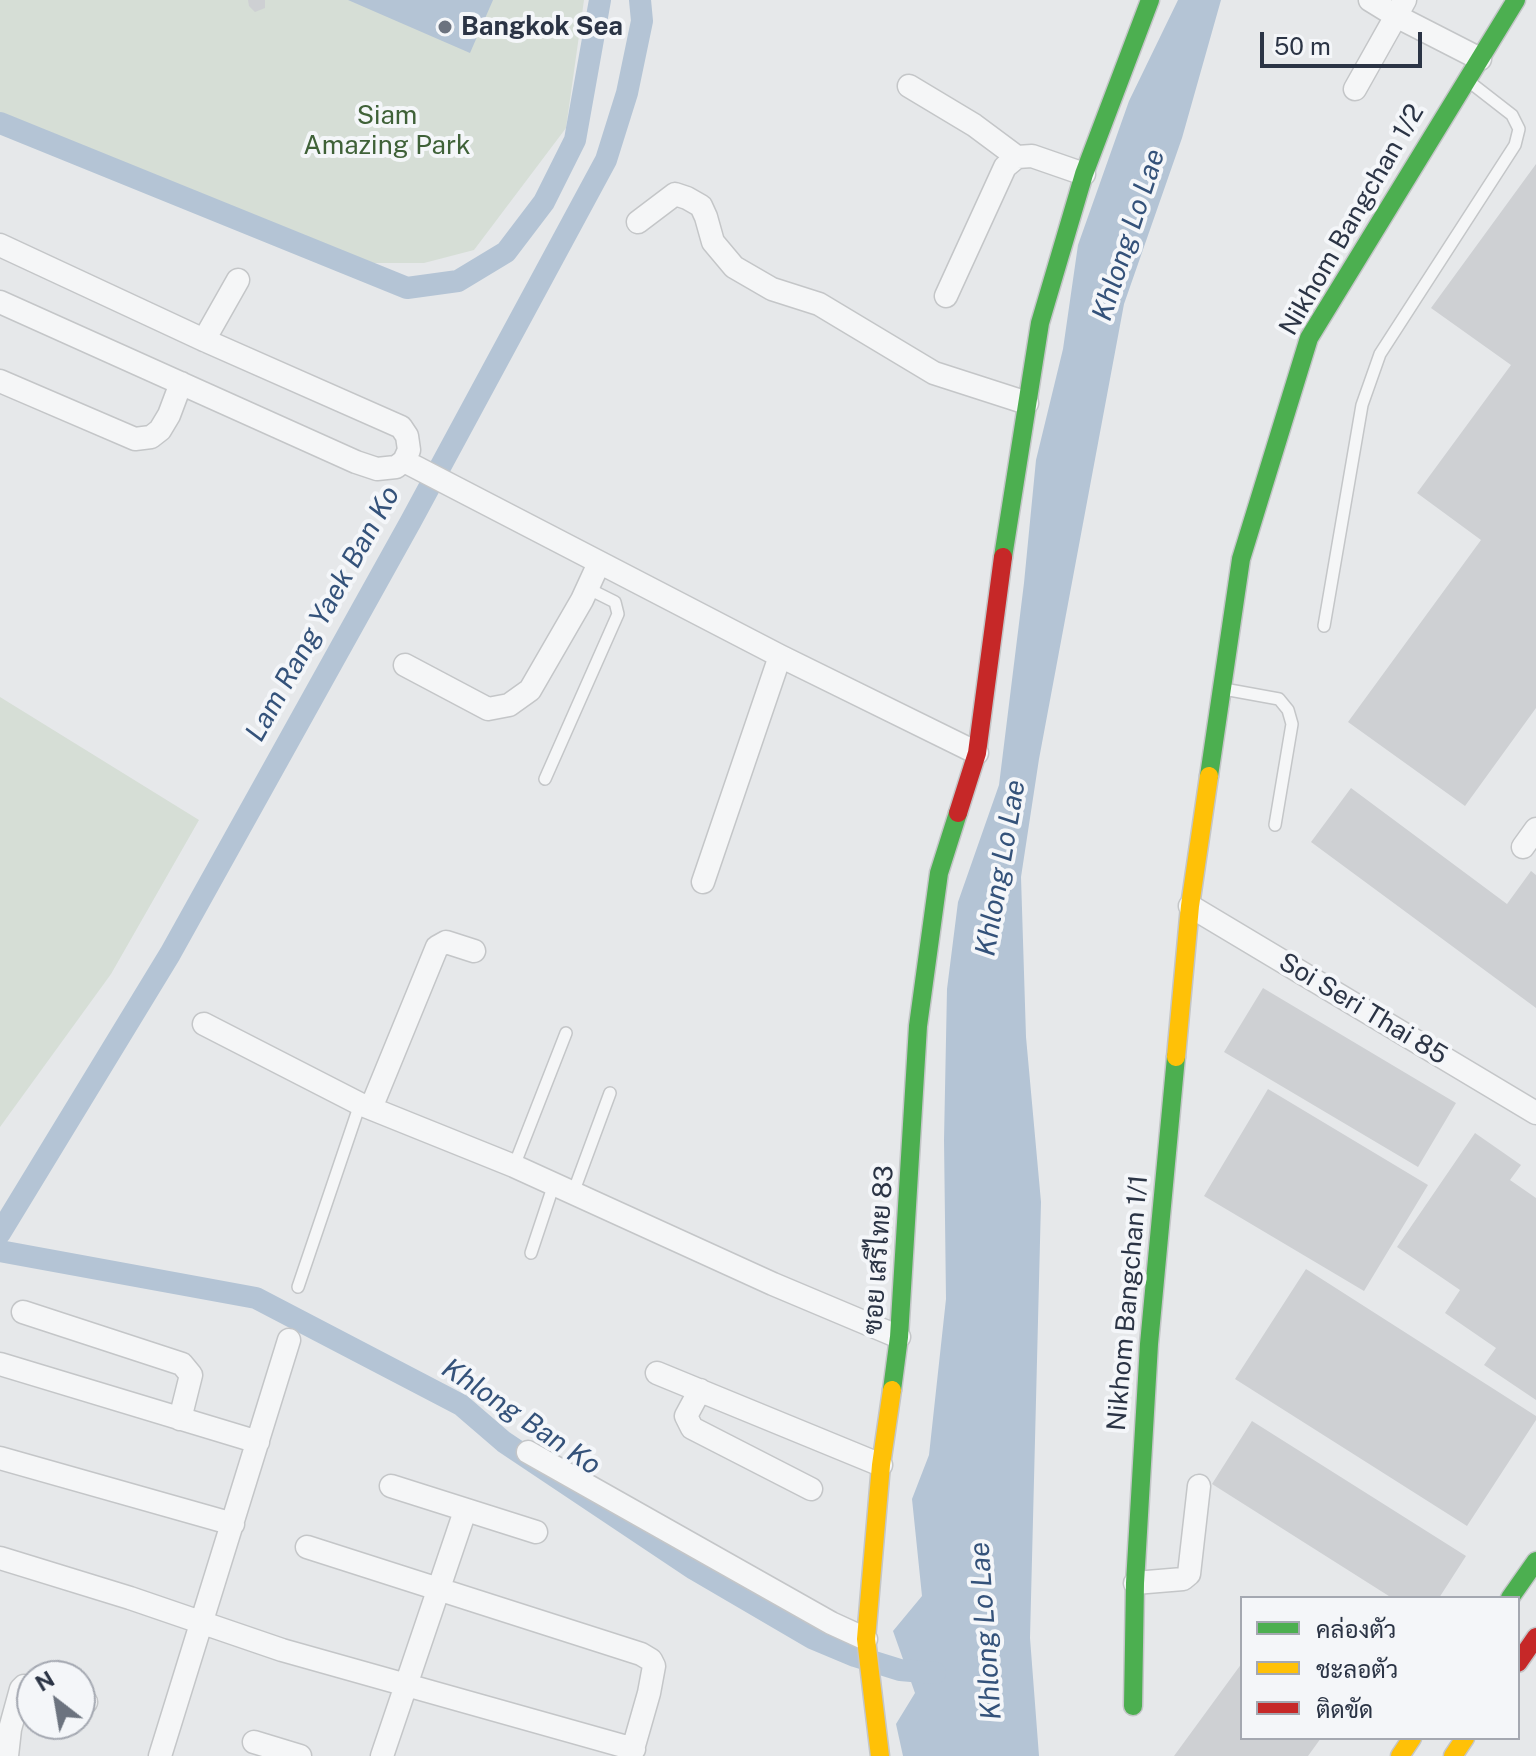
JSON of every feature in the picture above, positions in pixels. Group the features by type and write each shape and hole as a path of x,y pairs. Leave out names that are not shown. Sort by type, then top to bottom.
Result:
{"street":[{"name":"ซอย เสรีไทย 83","path":"880,1756 866,1646 881,1465 899,1337 918,1026 928,942 939,873 977,753 1008,522 1040,323 1084,174 1150,0"},
{"path":"1370,0 1400,8 1480,59"},
{"name":"Nikhom Bangchan 1/2","path":"1190,906 1241,559 1309,338 1516,0"},
{"path":"1355,89 1400,8"},
{"path":"909,86 974,125 1017,157"},
{"path":"946,296 1005,167 1017,157 1032,156 1084,174"},
{"path":"638,222 675,194 687,198 701,206 713,242 734,267 772,289 796,294 819,304 934,373 1027,403"},
{"path":"0,245 401,427 407,436 413,465"},
{"path":"204,340 238,280"},
{"path":"0,302 356,462 377,469 413,465 780,656 977,753"},
{"path":"0,381 135,439 151,437 160,430 181,383"},
{"path":"405,665 488,709 509,705 530,690 599,563"},
{"path":"703,882 780,656"},
{"name":"Soi Seri Thai 85","path":"1190,906 1536,1113"},
{"name":"Nikhom Bangchan 1/1","path":"1133,1706 1135,1583 1149,1344 1190,906"},
{"path":"366,1106 437,947 446,942 474,951"},
{"path":"204,1024 366,1106 514,1166 773,1284 899,1337"},
{"path":"23,1312 182,1364 191,1375 180,1419"},
{"path":"160,1756 289,1340"},
{"path":"0,1364 258,1442"},
{"path":"657,1373 881,1465"},
{"path":"700,1390 686,1416 692,1428 811,1489"},
{"path":"528,1452 831,1623 866,1646"},
{"path":"0,1458 233,1524"},
{"path":"391,1486 536,1532"},
{"path":"1135,1583 1183,1579 1189,1574 1199,1486"},
{"path":"382,1756 465,1511"},
{"path":"0,1558 282,1650 632,1753 649,1693 654,1666 651,1660 641,1654 307,1547"},
{"path":"1511,1596 1536,1561"},
{"path":"1520,1660 1536,1637"},
{"path":"7,1756 16,1707"},
{"path":"254,1742 300,1756"}],"lane":[{"path":"1324,626 1362,405 1380,354 1515,145 1519,129 1512,115 1466,79"},
{"path":"545,779 618,614 615,602 587,588"},
{"path":"1222,688 1279,699 1288,710 1292,724 1275,825"},
{"path":"514,1166 566,1033"},
{"path":"531,1253 610,1093"},
{"path":"298,1287 366,1106"}],"green space":[{"name":"Siam Amazing Park","path":"0,0 584,0 566,128 474,250 424,263 366,263 0,117"},
{"path":"0,697 199,820 111,974 0,1127"}],"water":[{"name":"Bangkok Sea","path":"348,0 493,0 470,53"},
{"name":"Khlong Lo Lae","path":"1178,0 1221,0 1182,138 1124,304 1039,759 1021,877 1026,1037 1041,1202 1030,1638 1039,1756 903,1756 896,1724 915,1693 893,1631 922,1596 912,1499 929,1455 946,1299 944,1140 947,989 958,902 999,785 1036,460 1063,349 1078,245 1129,101"}],"building":[{"path":"248,0 265,0 265,8 255,12"},
{"path":"1536,164 1536,708 1465,806 1348,722 1481,540 1417,493 1511,365 1431,308"},
{"path":"1351,788 1507,904 1531,871 1536,875 1536,1008 1311,842"},
{"path":"1263,988 1456,1103 1418,1167 1224,1052"},
{"path":"1268,1089 1428,1185 1364,1291 1204,1196"},
{"path":"1475,1133 1521,1165 1510,1180 1536,1198 1536,1400 1484,1365 1496,1348 1445,1313 1460,1290 1397,1247"},
{"path":"1306,1269 1536,1416 1467,1526 1235,1379"},
{"path":"1252,1421 1466,1556 1440,1596 1389,1596 1212,1484"},
{"path":"1240,1666 1240,1740 1320,1740 1308,1756 1174,1756"}],"waterway":[{"path":"0,123 407,288 458,281 506,252 544,202 575,140 600,0"},
{"name":"Lam Rang Yaek Ban Ko","path":"0,1233 170,954 411,521 606,160 627,93 642,21 640,0"},
{"name":"Khlong Ban Ko","path":"0,1251 256,1298 461,1405 504,1442 694,1569 812,1638 900,1670 935,1673"}],"traffic: fast":[{"path":"1003,557 1040,323 1084,174 1150,0"},
{"path":"1209,776 1241,559 1309,338 1516,0"},
{"path":"892,1390 899,1337 918,1026 939,873 958,813"},
{"path":"1133,1706 1135,1583 1149,1344 1176,1057"},
{"path":"1511,1596 1536,1561"}],"traffic: slow":[{"path":"1176,1057 1190,906 1209,776"},
{"path":"880,1756 866,1639 881,1465 892,1390"},
{"path":"1400,1756 1411,1740"},
{"path":"1453,1756 1464,1740"}],"traffic: jam":[{"path":"958,813 977,753 1003,557"},
{"path":"1520,1660 1536,1637"}],"place":[{"name":"Bangkok Sea","path":"445,27"}]}
